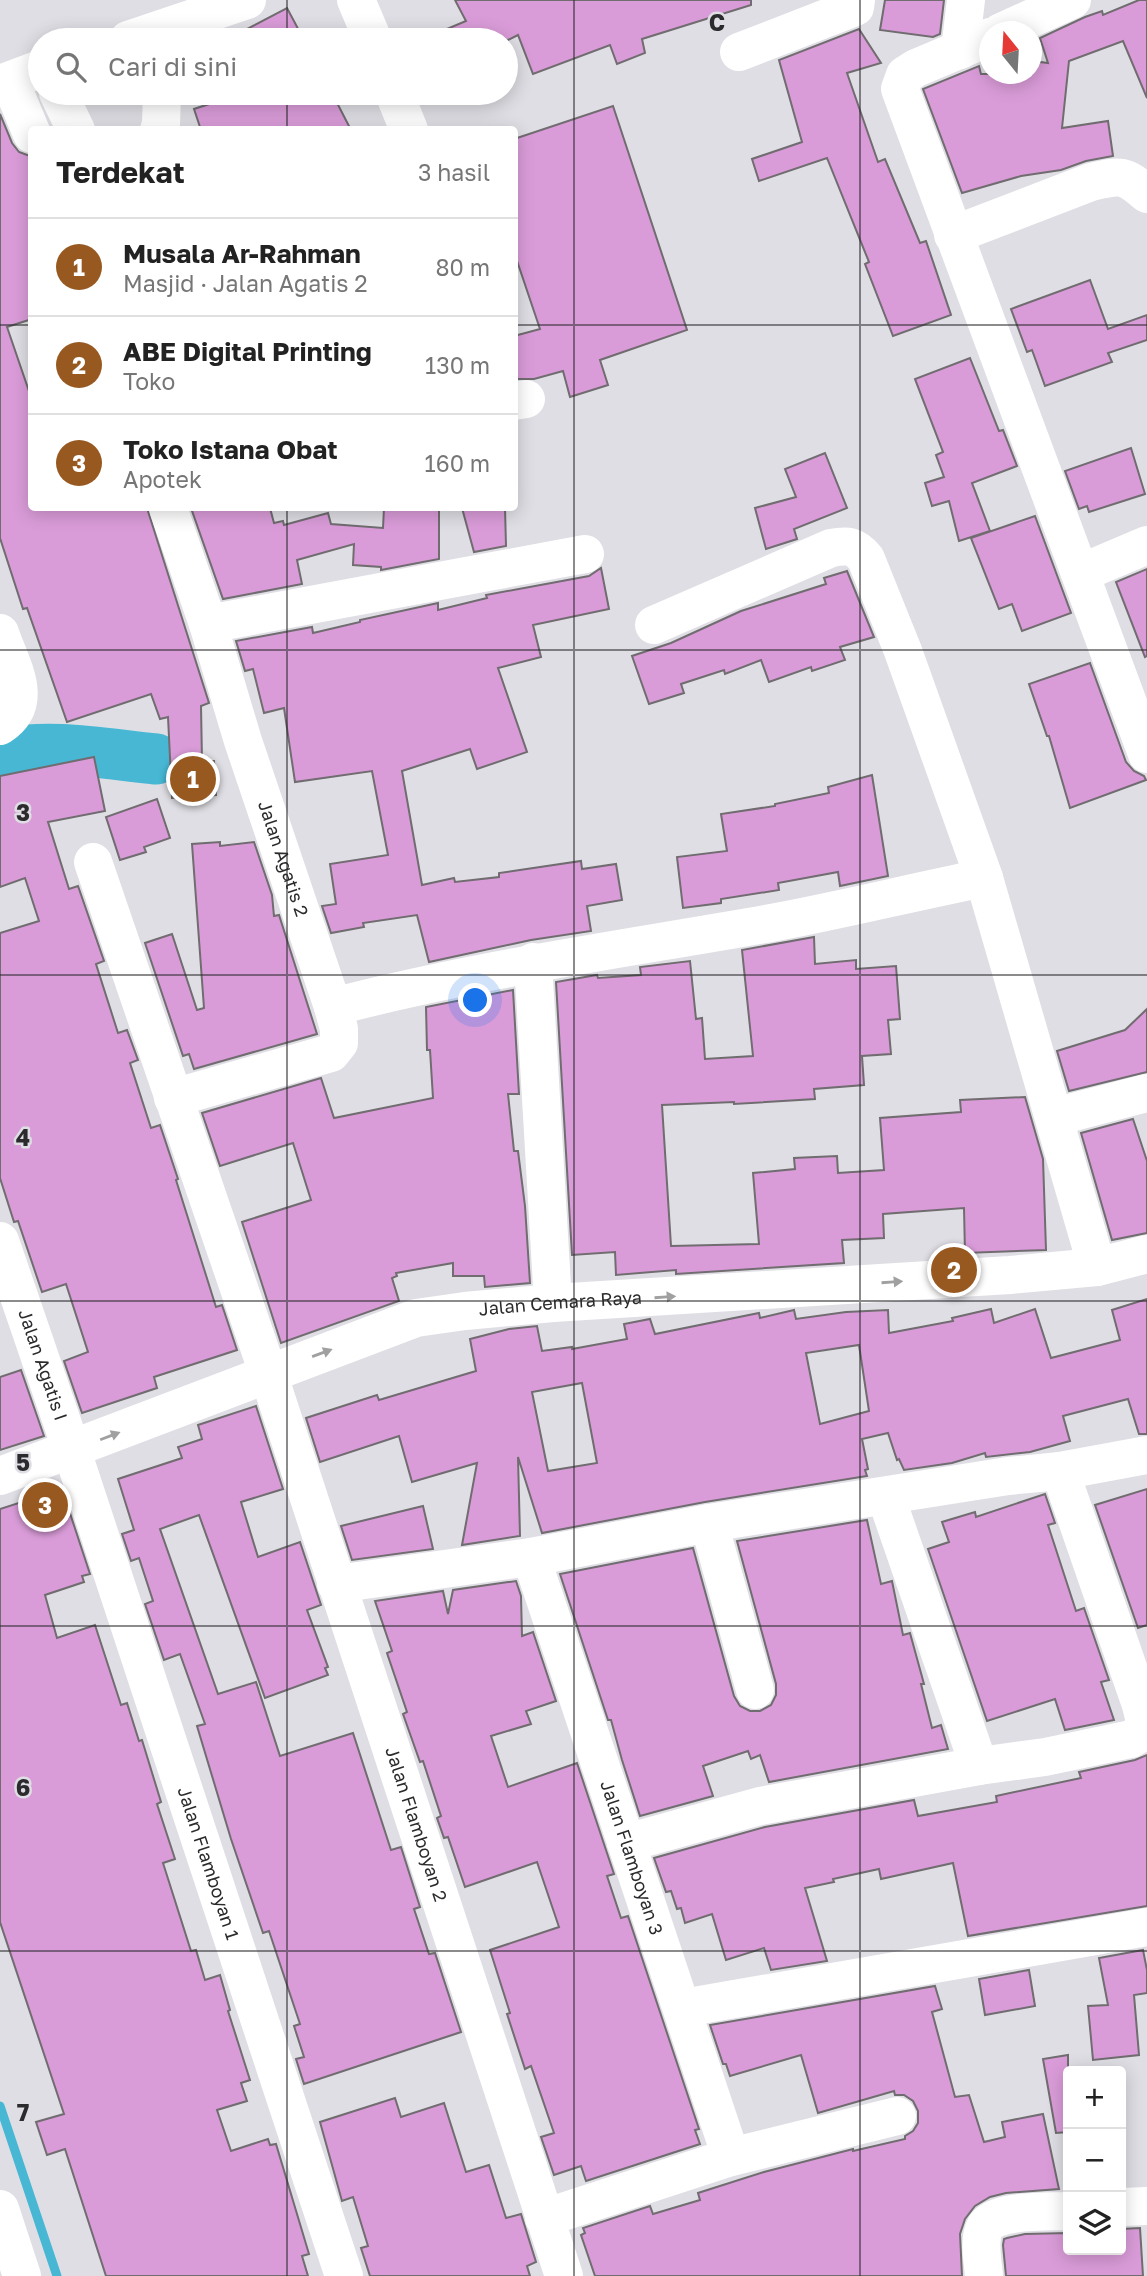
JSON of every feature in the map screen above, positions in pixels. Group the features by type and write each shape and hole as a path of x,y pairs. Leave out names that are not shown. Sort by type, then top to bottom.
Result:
{"main road":[{"path":"179,28 247,0"},
{"path":"356,0 368,28"},
{"path":"739,51 855,7 856,0"},
{"path":"966,0 975,43 905,75 901,89 1147,754"},
{"path":"1026,21 1072,0"},
{"path":"17,78 30,126"},
{"path":"64,105 74,126"},
{"path":"160,126 162,105"},
{"path":"399,105 407,126"},
{"path":"953,234 1111,177 1128,178 1147,194"},
{"name":"Jalan Agatis 2","path":"169,511 333,1007 340,1043 334,1051 173,1098"},
{"path":"654,625 831,548 847,545 858,550 866,559 903,651 984,878 1097,1268"},
{"path":"1081,573 1147,545"},
{"path":"208,624 585,554"},
{"path":"0,633 20,692 16,712 0,726"},
{"name":"Jalan Flamboyan 2","path":"93,862 268,1373 564,2276"},
{"path":"333,1007 403,988 533,962 774,922 984,878"},
{"path":"533,962 553,1303"},
{"path":"1054,1117 1147,1093"},
{"name":"Jalan Agatis I","path":"0,1241 72,1451"},
{"name":"Jalan Cemara Raya","path":"0,1476 72,1451 416,1318 553,1303 1097,1268 1147,1254"},
{"name":"Jalan Flamboyan 1","path":"72,1451 344,2276"},
{"path":"336,1584 531,1558 709,1523 1008,1476 1059,1471 1147,1455"},
{"path":"626,1843 760,1806 979,1766 1045,1757 1131,1739 1141,1733 1146,1726 1141,1705 1059,1471"},
{"path":"886,1497 979,1766"},
{"path":"709,1523 755,1690"},
{"name":"Jalan Flamboyan 3","path":"531,1558 731,2157"},
{"path":"683,2008 1146,1933"},
{"path":"544,2218 731,2157 897,2116"},
{"path":"1126,2207 1147,2206"},
{"path":"0,2209 13,2264"},
{"path":"984,2276 982,2239 984,2228 989,2223 1009,2214 1063,2211"}],"building":[{"path":"455,0 751,0 751,5 642,39 645,53 617,64 610,45 533,74 518,35 518,28 449,28 466,21"},
{"path":"885,0 944,0 940,34 933,37 880,30"},
{"path":"1139,0 1147,0 1147,98 1123,41 1069,61 1062,128 1108,121 1113,156 1086,161 1061,170 1021,176 962,193 923,89 979,66 979,84 1042,84 1042,62 1048,63 1042,37 1085,17 1102,11 1103,15"},
{"path":"287,8 298,28 249,28"},
{"path":"859,29 881,63 847,73 878,162 885,159 920,243 926,241 951,315 893,336 865,264 869,262 827,158 759,181 752,159 802,142 779,60"},
{"path":"206,105 338,105 349,126 200,126 194,109"},
{"path":"613,106 687,330 600,360 608,385 570,397 563,371 534,379 518,379 518,335 540,329 518,264 518,138"},
{"path":"0,114 12,143 19,152 28,155 28,320 7,327 28,388 28,511 148,511 209,703 201,706 202,761 214,761 216,795 172,798 168,717 160,719 151,694 67,722 27,608 23,609 0,538"},
{"path":"1090,280 1108,329 1147,315 1147,340 1108,353 1112,362 1045,386 1032,350 1027,352 1011,309"},
{"path":"970,358 999,431 1003,430 1017,466 972,483 990,531 959,541 949,501 932,506 925,483 944,477 936,455 943,452 915,379"},
{"path":"1131,448 1145,494 1089,512 1087,506 1079,509 1065,471"},
{"path":"825,453 847,508 794,529 797,539 766,549 755,508 796,497 785,469"},
{"path":"192,511 271,511 274,523 283,521 284,525 328,513 331,524 383,528 384,511 439,511 439,559 381,570 381,567 353,565 354,544 297,560 302,584 223,599"},
{"path":"463,511 505,511 506,546 474,552"},
{"path":"1035,516 1071,613 1022,631 1012,604 999,609 971,538"},
{"path":"601,568 609,609 533,625 541,657 498,668 527,752 477,769 470,749 402,771 422,885 454,878 455,882 499,877 499,873 581,861 582,869 616,864 622,900 587,906 591,931 531,940 429,962 417,915 363,923 364,927 331,933 322,906 336,904 330,864 388,855 372,771 295,782 284,708 264,713 253,669 245,671 236,641 312,627 313,633 438,603 438,610 487,598 486,595 589,576"},
{"path":"1147,569 1147,656 1145,657 1116,582"},
{"path":"847,571 874,637 840,647 845,660 812,671 811,667 769,682 761,660 725,674 724,670 681,684 684,693 649,704 632,656 671,643 741,611 826,584 824,578"},
{"path":"1090,663 1126,762 1146,780 1070,808 1049,736 1029,684"},
{"path":"94,757 105,811 48,822 69,889 78,886 104,961 96,964 118,1033 127,1030 138,1060 130,1063 151,1128 160,1125 216,1307 222,1305 237,1350 154,1377 157,1388 82,1413 64,1361 88,1352 66,1284 42,1292 0,1178 0,933 39,921 25,878 0,887 0,776"},
{"path":"872,775 888,876 840,886 838,872 778,883 779,890 683,908 677,857 727,851 721,814 775,806 829,793 828,787"},
{"path":"157,799 170,838 144,847 146,852 120,860 106,817"},
{"path":"220,842 220,846 254,842 272,895 274,916 279,915 317,1034 194,1069 189,1054 183,1056 145,943 172,934 197,1010 204,1008 192,844"},
{"path":"814,937 815,964 856,960 856,969 896,966 900,1019 888,1020 891,1054 862,1056 864,1085 814,1089 815,1099 662,1105 671,1246 759,1244 753,1173 795,1169 794,1158 837,1156 838,1173 884,1170 880,1118 961,1112 960,1100 1025,1097 1043,1159 1046,1250 965,1253 964,1208 883,1214 884,1238 842,1240 844,1263 676,1274 676,1270 616,1275 615,1252 572,1255 556,982 597,975 598,978 641,975 640,967 690,961 696,1019 702,1018 705,1059 753,1056 742,950"},
{"path":"513,990 519,1094 508,1094 514,1151 518,1151 525,1206 530,1283 485,1287 484,1276 453,1276 453,1263 396,1273 397,1276 392,1278 399,1301 281,1343 242,1222 311,1200 293,1143 220,1166 202,1113 321,1078 334,1118 433,1098 430,1050 427,1050 426,1007"},
{"path":"1147,1009 1147,1072 1069,1091 1057,1051 1125,1030"},
{"path":"1133,1119 1147,1161 1147,1233 1112,1240 1081,1133"},
{"path":"1147,1299 1147,1434 1139,1434 1128,1399 1063,1416 1070,1441 1030,1452 986,1457 985,1453 952,1463 904,1470 899,1459 897,1460 888,1433 862,1439 867,1476 705,1502 542,1533 518,1457 520,1536 462,1545 477,1463 412,1482 399,1436 320,1462 306,1418 377,1395 379,1400 476,1371 470,1339 509,1329 537,1326 542,1351 572,1349 627,1339 624,1324 650,1319 655,1334 759,1313 760,1318 794,1310 796,1319 888,1310 889,1333 953,1321 952,1318 991,1309 994,1323 1035,1309 1051,1358 1120,1340 1112,1310","holes":["859,1345 869,1411 820,1424 806,1353","582,1383 597,1463 548,1471 532,1392"]},
{"path":"21,1370 44,1436 0,1450 0,1377"},
{"path":"256,1406 283,1489 241,1502 258,1557 300,1542 321,1605 307,1610 328,1667 325,1668 328,1675 265,1698 199,1515 160,1529 218,1694 256,1682 280,1756 353,1733 391,1850 401,1847 420,1907 414,1909 429,1954 435,1953 461,2032 304,2084 296,2059 304,2057 294,2026 300,2024 269,1931 263,1933 231,1839 197,1726 205,1724 180,1654 164,1660 145,1604 153,1601 139,1558 131,1561 122,1534 134,1530 118,1479 182,1458 178,1447 202,1439 198,1425"},
{"path":"62,1489 90,1574 82,1576 84,1582 45,1595 57,1638 95,1625 121,1705 127,1703 139,1741 142,1740 161,1802 157,1804 175,1859 163,1863 191,1951 196,1950 205,1980 220,1975 230,2010 228,2011 250,2080 241,2083 247,2101 217,2110 231,2151 268,2139 270,2145 276,2144 309,2254 302,2256 308,2276 106,2276 65,2149 47,2155 36,2122 64,2114 0,1922 0,1509"},
{"path":"1147,1489 1147,1625 1138,1628 1095,1505"},
{"path":"1045,1494 1055,1523 1048,1525 1076,1611 1084,1608 1109,1680 1101,1682 1114,1720 1065,1730 1055,1699 987,1721 928,1549 949,1542 942,1522 975,1512 976,1517"},
{"path":"423,1506 433,1549 352,1560 341,1526"},
{"path":"867,1520 881,1584 892,1581 903,1635 910,1633 924,1684 921,1684 932,1728 941,1725 948,1749 769,1782 760,1755 751,1759 748,1751 703,1766 713,1796 640,1816 611,1720 608,1720 560,1574 693,1548 734,1696 740,1706 750,1711 760,1711 771,1705 776,1695 776,1684 737,1541"},
{"path":"516,1581 521,1596 522,1636 533,1632 556,1701 526,1711 531,1724 491,1736 508,1787 577,1763 614,1874 607,1876 621,1918 628,1916 699,2129 695,2130 700,2144 586,2181 581,2166 554,2175 541,2137 554,2133 531,2066 525,2069 490,1950 559,1927 537,1862 465,1887 448,1837 444,1838 437,1818 441,1816 423,1761 420,1762 403,1714 407,1712 387,1653 392,1651 375,1601 443,1591 448,1614 453,1590"},
{"path":"1147,1755 1147,1906 968,1936 953,1863 881,1879 879,1869 805,1888 827,1961 771,1970 764,1948 726,1960 712,1914 685,1923 681,1908 677,1909 671,1891 666,1892 654,1858 765,1827 914,1800 918,1816 997,1802 996,1796 1081,1778 1079,1772"},
{"path":"1143,1950 1147,1970 1147,1993 1134,1995 1139,2055 1093,2060 1088,2006 1108,2005 1099,1958"},
{"path":"1029,1970 1035,2006 985,2015 979,1979"},
{"path":"935,1986 942,2009 932,2012 955,2097 969,2095 984,2142 1005,2137 1002,2122 1043,2114 1059,2189 1006,2193 990,2197 975,2206 965,2219 960,2234 962,2276 595,2276 581,2235 585,2233 583,2228 650,2206 653,2214 700,2200 698,2193 764,2172 853,2149 905,2139 918,2123 918,2111 913,2101 904,2095 895,2095 894,2091 818,2113 801,2055 730,2076 726,2064 723,2064 710,2025"},
{"path":"1068,2055 1068,2066 1063,2066 1063,2132 1056,2133 1043,2059"},
{"path":"395,2098 401,2117 444,2103 466,2172 489,2165 506,2218 521,2214 536,2262 527,2266 530,2276 370,2276 361,2248 368,2246 353,2197 342,2201 320,2122"},
{"path":"1140,2228 1143,2276 1006,2276 1004,2239 1025,2234 1063,2233 1063,2255 1126,2255 1126,2229"}],"waterway":[{"path":"0,754 58,749 156,759"},
{"path":"0,2106 57,2276"}],"place":[{"name":"Musala Ar-Rahman","path":"193,779"},
{"name":"ABE Digital Printing","path":"954,1270"},
{"name":"Toko Istana Obat","path":"45,1505"}]}
